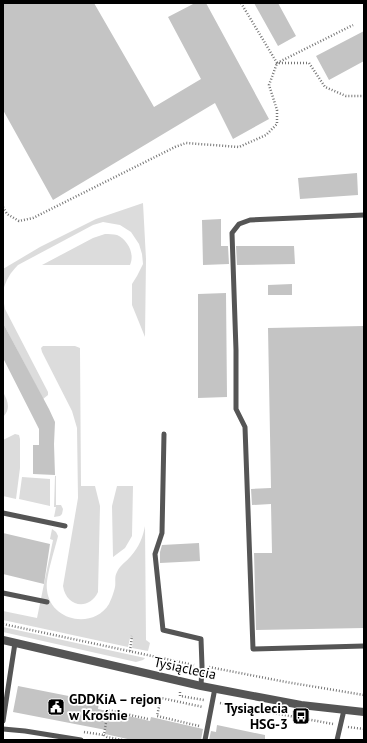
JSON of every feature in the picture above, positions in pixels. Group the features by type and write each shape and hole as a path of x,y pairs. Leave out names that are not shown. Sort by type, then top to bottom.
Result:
{"street":[{"name":"Tysiąclecia","path":"3,640 201,686 302,705 364,712"}],"lane":[{"path":"364,215 250,220 239,224 232,233 236,350 236,409 245,427 253,649 364,646"},
{"path":"164,434 162,533 155,554 163,630 201,639 201,686"},
{"path":"3,513 64,526"},
{"path":"3,593 47,602"},
{"path":"3,721 14,643"},
{"path":"205,740 215,688"},
{"path":"337,740 344,710"},
{"path":"3,729 81,740"}],"path":[{"path":"241,3 277,63"},
{"path":"3,207 7,214 19,221 33,218 175,147 186,143 238,147 266,135 277,124 277,110 269,85 277,63 353,25"},
{"path":"277,63 309,64 325,87 346,96 364,96"},
{"path":"3,624 186,664"},
{"path":"130,651 132,636"},
{"path":"215,667 294,684 364,695"},
{"path":"180,696 202,700"},
{"path":"202,728 157,716 161,698 211,709"},
{"path":"226,704 329,723"},
{"path":"104,735 108,710 148,719"},
{"path":"354,728 364,729"},
{"path":"80,731 122,740"}],"shaded area":[{"path":"143,203 146,259 145,337 132,305 132,284 143,264 142,254 139,244 131,232 120,225 103,222 93,225 18,265 5,283 3,291 3,269 40,247 96,219"},
{"path":"105,234 117,235 124,240 130,248 132,256 130,265 42,265 93,238"},
{"path":"3,298 5,309 48,392 48,395 43,399 3,323"},
{"path":"43,346 75,346 80,348 81,486 95,486 100,506 98,592 94,598 84,604 78,604 68,598 63,586 78,498 77,428 72,411 42,352 41,348"},
{"path":"3,392 8,408 3,417"},
{"path":"15,434 19,435 20,439 20,468 16,499 3,496 3,440"},
{"path":"55,476 56,505 61,505 63,509 60,516 54,517 56,507 54,507"},
{"path":"22,477 50,479 50,506 19,499"},
{"path":"117,486 133,486 132,536 125,548 113,557 112,506"},
{"path":"145,526 146,640 150,643 148,651 132,648 133,639 130,638 128,647 3,620 3,611 37,618 53,540 50,539 52,529 58,536 47,579 47,590 50,601 56,609 64,615 83,619 93,617 102,612 109,604 115,589 116,574 120,567 136,549 142,538"},
{"path":"3,627 145,658 136,662 3,632"}],"building":[{"path":"3,3 94,3 154,107 201,79 168,17 195,3 206,3 269,119 233,139 215,103 53,200 3,110"},
{"path":"254,3 278,3 296,36 278,46"},
{"path":"364,31 364,61 329,80 316,56"},
{"path":"357,173 358,195 300,199 298,178"},
{"path":"221,219 221,246 228,246 229,264 203,265 202,220"},
{"path":"236,246 294,246 295,264 237,265"},
{"path":"292,284 292,295 268,295 268,285"},
{"path":"226,293 227,397 198,398 198,294"},
{"path":"3,323 55,422 55,475 33,474 33,445 39,445 39,429 3,358"},
{"path":"364,326 364,628 256,630 254,553 272,553 271,504 252,505 251,489 271,488 268,328"},
{"path":"3,533 50,544 44,584 3,574"},
{"path":"199,543 200,561 160,563 160,552 162,545"},
{"path":"18,686 99,702 98,709 150,721 151,717 203,729 201,740 132,740 105,734 106,730 13,712"},
{"path":"217,725 265,735 265,740 209,740 211,731 216,732"}],"place":[{"name":"GDDKiA – rejon w Krośnie","path":"56,707"},
{"name":"Tysiąclecia HSG-3","path":"301,716"}]}
